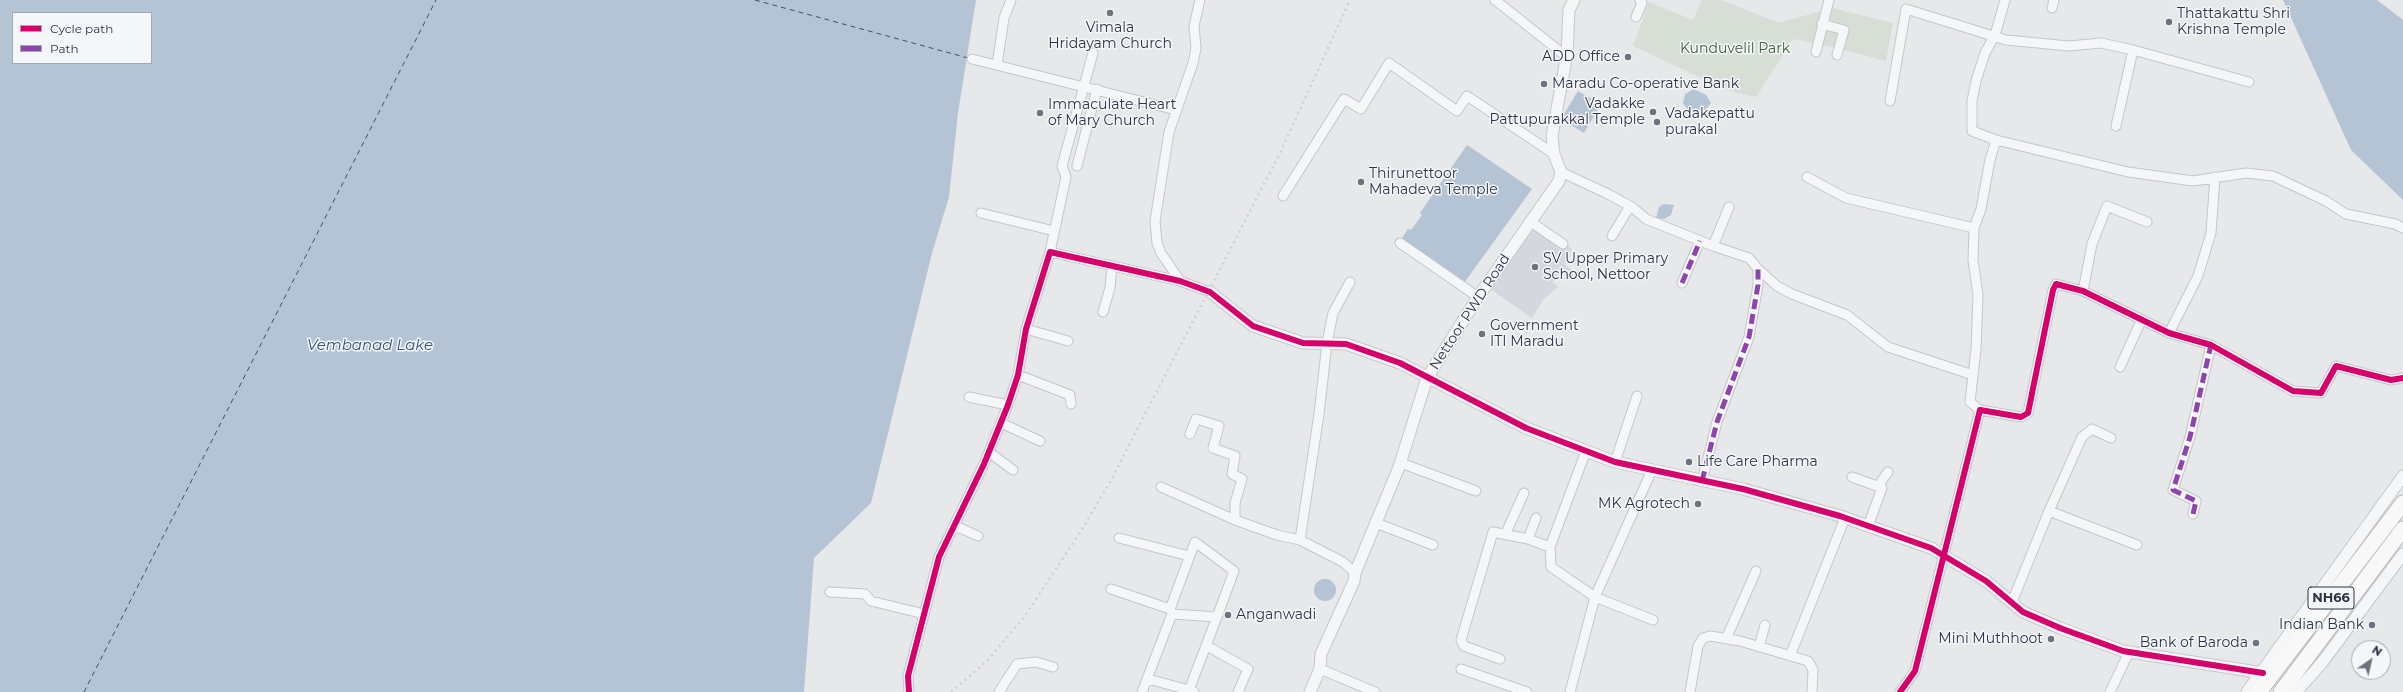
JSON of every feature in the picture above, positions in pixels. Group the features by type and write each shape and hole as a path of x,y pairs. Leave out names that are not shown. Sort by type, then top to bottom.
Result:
{"highway":[{"name":"NH66","path":"2259,692 2403,503"},
{"name":"NH66","path":"2288,691 2403,529"}],"street":[{"path":"997,65 1004,18 1011,0"},
{"path":"1180,281 1161,253 1157,243 1156,221 1165,156 1176,110 1193,63 1196,48 1194,26 1200,0"},
{"path":"1495,0 1567,57"},
{"path":"1574,0 1569,10 1567,57 1552,136 1554,154 1561,172 1630,206 1646,219 1713,246 1749,258 1758,269 1777,286 1792,294 1846,315 1888,347 1973,375"},
{"path":"1636,17 1642,3 1640,0"},
{"path":"1816,52 1829,0"},
{"path":"2005,0 1995,35 1986,53 1976,81 1972,101 1972,131 1996,140 2128,172 2193,181 2246,173 2273,176 2326,201 2346,214 2395,224 2403,228"},
{"path":"1890,101 1906,9 1995,35 2006,40 2069,46 2101,43 2133,50 2249,82"},
{"path":"1822,24 1844,30 1837,55"},
{"path":"2116,126 2133,50"},
{"path":"909,692 908,676 940,557 989,452 1008,405 1018,375 1026,329 1050,252 1066,177 1062,166 1093,53"},
{"path":"972,60 1084,86 1176,110"},
{"path":"1283,196 1344,99 1361,110 1389,63 1457,111 1467,96 1554,154"},
{"path":"1077,166 1096,89"},
{"path":"1996,140 1990,160 1981,208 1974,228 1973,260 1978,295 1970,402 1980,410 2021,417 2028,413 2053,290 2056,284 2083,291 2141,321 2169,333 2211,345 2293,391 2321,393 2336,366 2391,380 2403,378"},
{"name":"Nettoor PWD Road","path":"1310,692 1320,669 1321,654 1354,581 1355,573 1400,463 1427,378 1478,297 1559,181 1561,172"},
{"path":"1807,177 1852,199 1974,228"},
{"path":"2169,333 2198,276 2211,233 2215,177"},
{"path":"1612,236 1630,206"},
{"path":"2083,291 2092,244 2107,206 2147,222"},
{"path":"1713,246 1729,207"},
{"path":"982,213 1054,231"},
{"path":"1531,222 1563,244"},
{"path":"1682,283 1700,241"},
{"path":"1400,243 1478,297"},
{"path":"1050,252 1180,281 1210,292 1253,326 1303,343 1346,344 1400,363 1526,428 1615,462 1743,489 1845,518 1931,548 1986,581 2023,612 2060,628 2129,652 2263,673"},
{"path":"1103,312 1110,288 1112,266"},
{"path":"1702,481 1717,422 1749,337 1758,284 1758,269"},
{"path":"1300,540 1319,414 1327,344 1333,314 1350,282"},
{"path":"2120,367 2141,321"},
{"path":"1026,329 1068,341"},
{"path":"2193,514 2196,501 2173,490 2190,437 2211,345"},
{"path":"1018,375 1070,395 1071,404"},
{"path":"1615,462 1637,396"},
{"path":"969,397 1008,405"},
{"path":"1900,692 1915,670 1980,410"},
{"path":"1190,434 1196,419 1219,426 1213,448 1234,456 1232,474 1242,479 1235,503 1236,520"},
{"path":"1001,423 1040,441"},
{"path":"2012,602 2049,511 2082,437 2092,429 2111,438"},
{"path":"1586,451 1550,546 1552,567 1595,597 1653,620"},
{"path":"989,452 1013,470"},
{"path":"1400,463 1476,491"},
{"path":"1570,692 1595,597 1652,470"},
{"path":"1878,486 1888,472"},
{"path":"2247,692 2263,673 2403,476"},
{"path":"1852,478 1882,488 1868,526"},
{"path":"1160,487 1236,520 1277,535 1300,540 1343,562 1355,573"},
{"path":"1505,535 1524,493"},
{"path":"2049,511 2137,545"},
{"path":"1528,539 1536,518"},
{"path":"1790,656 1845,518"},
{"path":"1376,523 1434,546"},
{"path":"953,529 960,528 978,536"},
{"path":"1500,659 1464,646 1461,640 1493,532 1528,539 1550,546"},
{"path":"1119,538 1189,556"},
{"path":"1142,692 1148,679 1195,542 1234,571 1191,691 1148,679"},
{"path":"2288,691 2321,664 2403,554"},
{"path":"1726,639 1756,571"},
{"path":"1111,589 1171,611 1217,617"},
{"path":"830,592 865,594 871,601 924,614"},
{"path":"1759,647 1765,625"},
{"path":"1690,692 1698,646 1702,638 1710,636 1759,647 1808,661 1813,670 1812,692"},
{"path":"1207,646 1248,669 1238,692"},
{"path":"2110,692 2129,652"},
{"path":"999,692 1017,664 1036,662 1053,666"},
{"path":"1320,669 1375,692"},
{"path":"1461,669 1526,692"}],"shaded area":[{"name":"SV Upper Primary School, Nettoor","path":"1530,218 1572,249 1564,264 1572,270 1568,272 1563,270 1552,282 1558,287 1544,299 1532,318 1490,289"}],"green space":[{"name":"Kunduvelil Park","path":"1702,0 1721,0 1779,23 1832,8 1893,23 1886,61 1825,45 1793,39 1756,97 1727,90 1633,46 1649,2 1693,20"}],"water":[{"name":"Vembanad Lake","path":"0,0 976,0 958,113 949,197 932,253 871,503 814,558 804,692 0,692"},
{"path":"2283,0 2377,0 2403,20 2403,200 2351,150"},
{"path":"1694,89 1706,95 1711,103 1699,118 1689,112 1683,103 1685,94"},
{"path":"1578,91 1601,104 1584,133 1561,119"},
{"path":"1467,145 1532,189 1464,283 1402,238 1408,229 1411,230 1422,215 1420,213"},
{"path":"1664,204 1674,205 1671,215 1664,219 1656,218 1659,207"},
{"path":"1321,579 1329,579 1336,586 1336,594 1329,601 1321,601 1314,594 1314,586"}],"ferry route":[{"path":"84,692 436,0"},
{"path":"755,0 968,58"}],"railway":[{"path":"951,692 987,661 1024,617 1081,531 1110,482 1280,153 1350,0"}],"marked path":[{"path":"1682,283 1700,241"},
{"path":"1702,481 1717,422 1749,337 1758,285 1758,269"},
{"path":"2193,514 2196,501 2173,490 2190,437 2211,345"}],"cycle path":[{"path":"909,692 908,676 939,557 984,464 1008,405 1018,375 1026,329 1050,252 1180,281 1210,292 1253,326 1303,343 1346,344 1400,363 1526,428 1615,462 1743,489 1840,516 1931,548 1986,581 2023,612 2060,628 2123,651 2263,673"},
{"path":"1900,692 1915,671 1980,410 2021,417 2028,413 2053,290 2056,284 2083,291 2169,333 2211,345 2293,391 2321,393 2336,366 2391,380 2403,378"}],"place":[{"name":"Vimala Hridayam Church","path":"1110,13"},
{"name":"Thattakattu Shri Krishna Temple","path":"2169,22"},
{"name":"ADD Office","path":"1628,57"},
{"name":"Maradu Co-operative Bank","path":"1544,84"},
{"name":"Vadakke Pattupurakkal Temple","path":"1653,112"},
{"name":"Immaculate Heart of Mary Church","path":"1040,113"},
{"name":"Vadakepattu purakal","path":"1657,122"},
{"name":"Thirunettoor Mahadeva Temple","path":"1361,182"},
{"name":"SV Upper Primary School, Nettoor","path":"1535,267"},
{"name":"Government ITI Maradu","path":"1482,334"},
{"name":"Life Care Pharma","path":"1689,462"},
{"name":"MK Agrotech","path":"1698,504"},
{"name":"Anganwadi","path":"1228,615"},
{"name":"Indian Bank","path":"2372,625"},
{"name":"Mini Muthhoot","path":"2051,639"},
{"name":"Bank of Baroda","path":"2256,643"}]}
